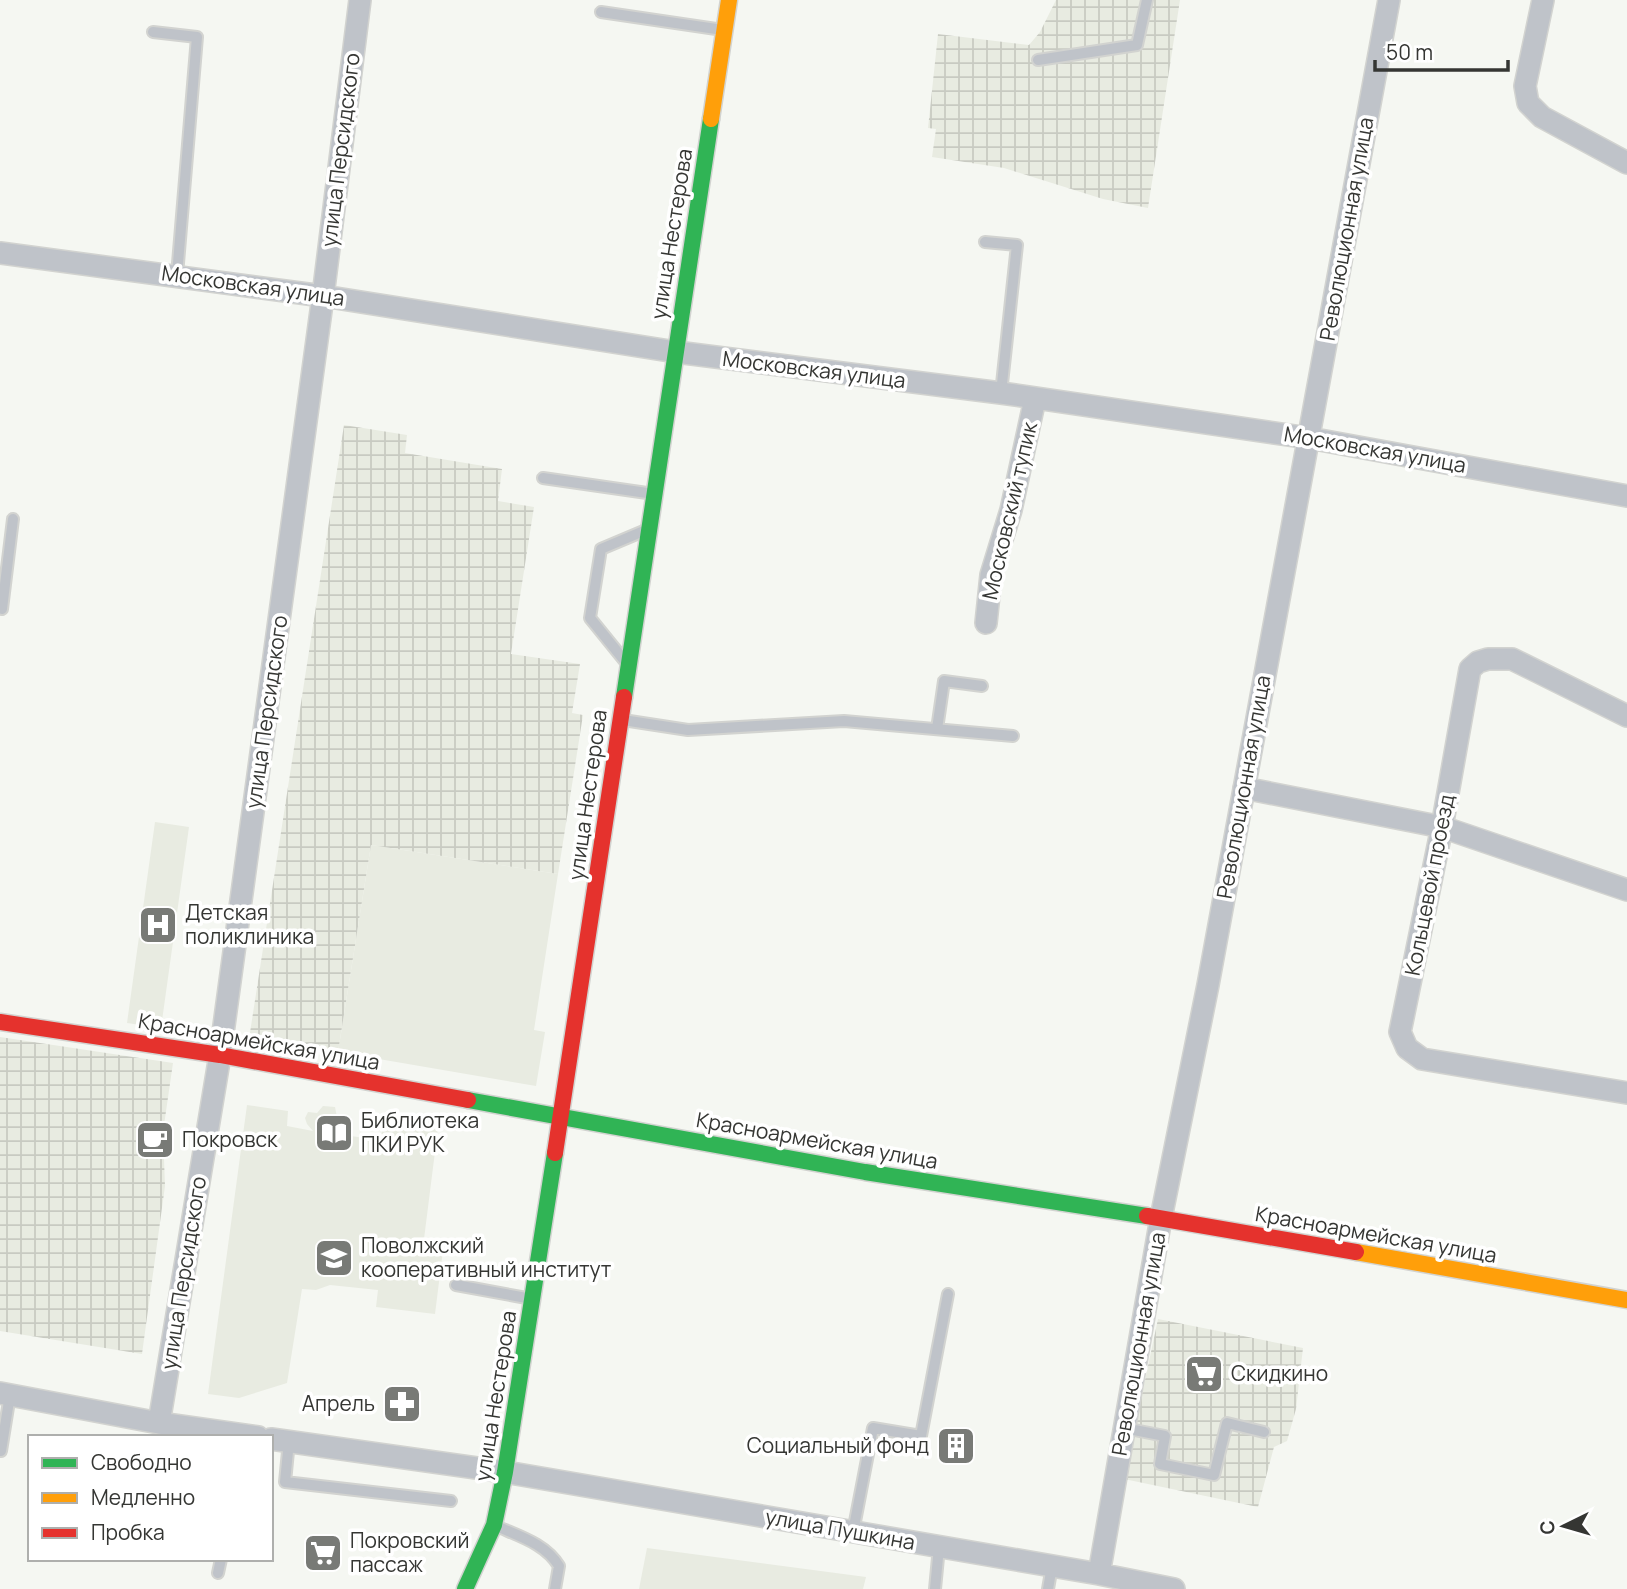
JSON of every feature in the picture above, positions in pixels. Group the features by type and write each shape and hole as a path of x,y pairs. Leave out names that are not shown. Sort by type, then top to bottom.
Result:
{"street":[{"name":"улица Персидского","path":"148,1424 220,1055 323,296 360,0"},
{"name":"улица Нестерова","path":"465,1589 494,1525 505,1472 729,0"},
{"name":"Революционная улица","path":"1099,1574 1161,1218 1208,985 1389,0"},
{"path":"1543,0 1525,86 1528,103 1542,117 1627,163"},
{"name":"Московская улица","path":"0,253 323,296 676,352 1001,393 1310,438 1627,496"},
{"name":"Московский тупик","path":"986,623 991,575 1011,510 1035,398"},
{"name":"Кольцевой проезд","path":"1627,716 1512,659 1488,659 1478,662 1471,669 1400,1032 1407,1048 1422,1059 1627,1093"},
{"path":"1244,788 1442,827 1627,890"},
{"name":"Красноармейская улица","path":"0,1022 220,1055 864,1172 1161,1218 1627,1300"},
{"path":"5,1394 148,1424 241,1435"},
{"name":"улица Пушкина","path":"280,1440 505,1472 1174,1589"}],"lane":[{"path":"1038,60 1137,45 1147,0"},
{"path":"601,12 724,30"},
{"path":"153,32 197,37 177,275"},
{"path":"985,242 1017,245 1001,393"},
{"path":"543,478 654,494"},
{"path":"0,608 2,609 13,519"},
{"path":"628,665 590,618 592,604 601,550 649,529"},
{"path":"937,729 944,681 982,686"},
{"path":"620,719 688,730 844,721 1013,736"},
{"path":"456,1284 533,1299"},
{"path":"853,1532 873,1428 921,1436 948,1294"},
{"path":"1,1451 5,1394"},
{"path":"1124,1428 1165,1436 1160,1464 1214,1475 1227,1423 1264,1432"},
{"path":"280,1440 285,1482"},
{"path":"273,1480 451,1501"},
{"path":"494,1525 541,1546 553,1556 559,1566 555,1589"},
{"path":"935,1589 939,1547"},
{"path":"219,1573 221,1561"},
{"path":"1048,1589 1052,1566"}],"shaded area":[{"path":"1056,0 1180,0 1148,208 1103,199 1004,168 932,157 936,129 928,128 938,34 1029,45 1040,32"},
{"path":"344,425 407,435 405,453 502,469 498,501 534,507 511,654 580,664 572,713 583,715 558,874 371,845 338,1052 249,1039"},
{"name":"Детская поликлиника","path":"155,822 189,827 161,1028 127,1023"},
{"path":"371,845 558,874 534,1030 545,1032 536,1086 338,1052"},
{"path":"0,1037 173,1063 163,1132 165,1186 142,1354 0,1331"},
{"name":"Поволжский кооперативный институт","path":"247,1105 288,1111 287,1126 313,1131 305,1118 308,1112 317,1113 323,1106 335,1107 337,1117 346,1118 344,1126 336,1134 380,1140 383,1127 409,1131 440,1112 424,1239 444,1242 435,1314 376,1307 378,1290 330,1285 316,1290 302,1289 287,1383 239,1398 208,1394"},
{"path":"1158,1319 1303,1348 1296,1409 1287,1441 1274,1447 1258,1507 1124,1479"},
{"path":"647,1548 866,1577 863,1589 639,1589"}],"traffic: fast":[{"path":"624,697 711,119"},
{"path":"468,1100 865,1172 1147,1216"},
{"path":"465,1589 494,1525 505,1472 555,1153"}],"traffic: slow":[{"path":"711,119 729,0"},
{"path":"1356,1252 1627,1300"}],"traffic: jam":[{"path":"555,1153 624,697"},
{"path":"0,1022 220,1055 468,1100"},
{"path":"1147,1216 1356,1252"}],"place":[{"name":"Детская поликлиника","path":"158,925"},
{"name":"Библиотека ПКИ РУК","path":"334,1133"},
{"name":"Покровск","path":"155,1140"},
{"name":"Поволжский кооперативный институт","path":"334,1258"},
{"name":"Скидкино","path":"1204,1374"},
{"name":"Апрель","path":"402,1404"},
{"name":"Социальный фонд","path":"956,1446"},
{"name":"Покровский пассаж","path":"323,1553"}]}
